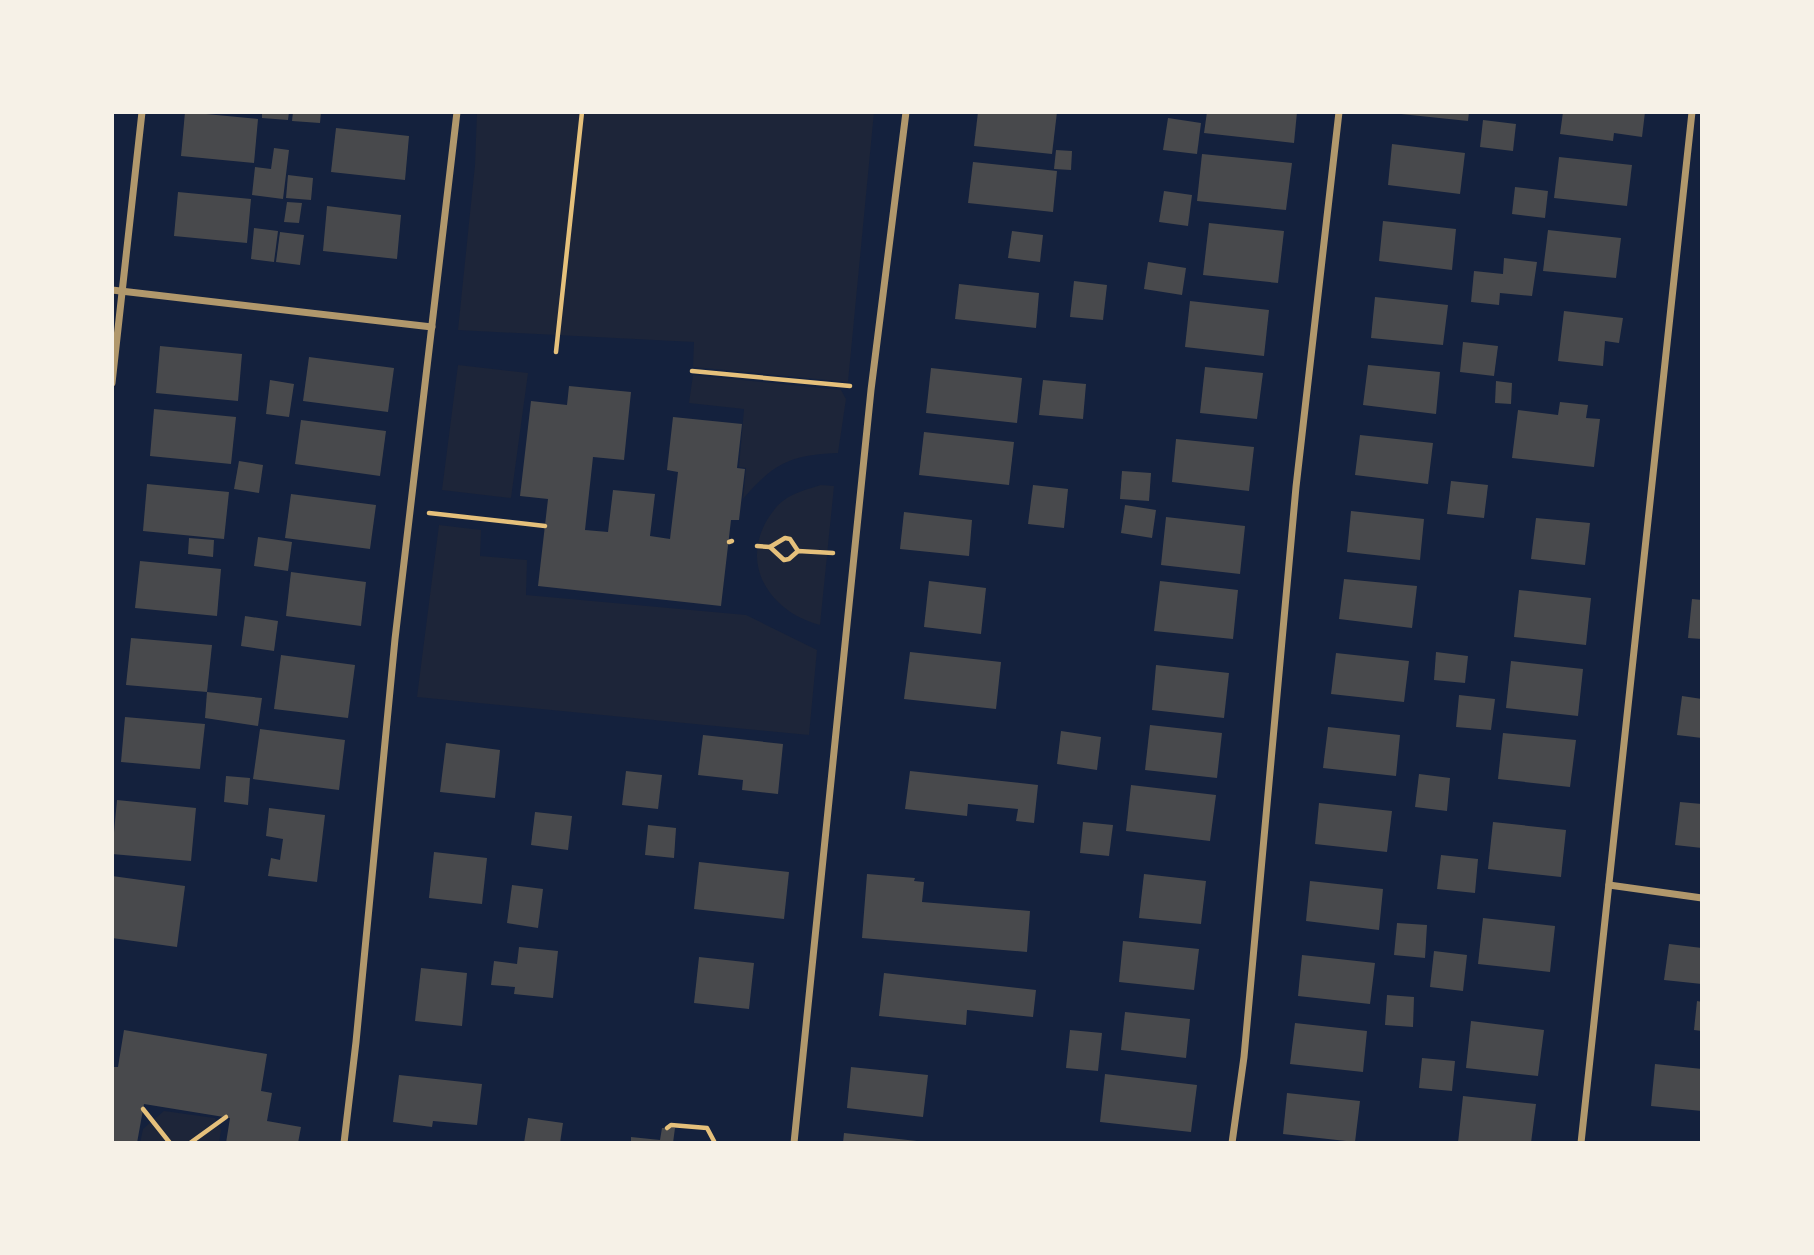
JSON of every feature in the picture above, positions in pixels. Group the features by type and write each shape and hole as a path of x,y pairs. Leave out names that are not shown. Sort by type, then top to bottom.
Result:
{"street":[{"path":"112,383 142,112"},
{"path":"344,1143 397,626 457,112"},
{"path":"794,1143 868,417 906,112"},
{"path":"1232,1143 1245,1043 1296,486 1339,112"},
{"path":"1581,1143 1661,380 1692,112"},
{"path":"112,290 432,327"},
{"path":"1609,885 1702,898"}],"path":[{"path":"556,352 582,112"},
{"path":"692,371 850,386"},
{"path":"429,513 545,526"},
{"path":"770,547 785,538 790,539 798,551"},
{"path":"757,545 770,547 784,560 798,551 833,552"},
{"path":"143,1109 170,1143"},
{"path":"190,1143 226,1117"},
{"path":"667,1128 671,1125 707,1128 715,1143"}],"shaded area":[{"path":"477,112 874,112 848,382 693,367 694,342 458,330 475,165"},
{"path":"458,365 528,373 511,498 442,490"},
{"path":"693,375 841,390 846,399 838,453 807,456 784,463 764,477 743,499 746,468 739,467 744,409 689,403"},
{"path":"821,485 834,486 820,625 785,608 772,595 762,580 758,564 758,546 763,528 778,505 795,494"},
{"path":"439,525 481,530 480,556 527,560 526,595 746,615 817,650 809,735 417,697"},
{"path":"164,1111 215,1118 221,1130 219,1143 140,1143 143,1129"}],"building":[{"path":"185,112 258,119 254,163 181,156"},
{"path":"262,112 289,112 288,120 262,118"},
{"path":"293,112 321,112 320,123 292,121"},
{"path":"978,112 1057,112 1052,154 974,146"},
{"path":"1207,112 1297,112 1294,143 1204,133"},
{"path":"1401,112 1469,112 1468,121"},
{"path":"1563,112 1645,112 1642,137 1614,133 1613,141 1560,134"},
{"path":"1168,118 1201,123 1197,154 1163,150"},
{"path":"1483,120 1516,124 1513,151 1480,147"},
{"path":"336,128 409,136 405,180 331,172"},
{"path":"1392,144 1465,153 1460,194 1388,185"},
{"path":"274,148 289,150 283,199 252,195 255,167 271,169"},
{"path":"1056,150 1072,151 1071,170 1054,169"},
{"path":"1202,154 1292,163 1286,210 1197,201"},
{"path":"1559,157 1632,165 1627,206 1554,198"},
{"path":"973,162 1057,171 1053,212 968,203"},
{"path":"288,175 313,178 311,200 286,198"},
{"path":"1515,187 1548,191 1545,218 1512,214"},
{"path":"1164,191 1192,195 1188,226 1159,222"},
{"path":"178,192 251,199 247,243 174,236"},
{"path":"287,202 302,203 299,223 284,222"},
{"path":"327,206 401,215 397,259 323,251"},
{"path":"1383,221 1456,229 1452,270 1379,261"},
{"path":"1209,223 1284,231 1278,283 1203,275"},
{"path":"254,228 278,231 274,262 251,259"},
{"path":"1548,230 1621,238 1616,278 1543,271"},
{"path":"1012,231 1043,235 1040,262 1008,258"},
{"path":"280,232 304,235 300,265 276,262"},
{"path":"1504,258 1537,262 1532,296 1500,293 1499,305 1471,302 1474,271 1503,274"},
{"path":"1148,262 1186,268 1182,295 1144,289"},
{"path":"1074,281 1107,285 1103,320 1070,317"},
{"path":"959,284 1039,293 1036,328 955,319"},
{"path":"1375,297 1448,305 1443,345 1371,338"},
{"path":"1190,301 1269,310 1264,356 1185,347"},
{"path":"1564,311 1623,318 1619,343 1605,341 1603,366 1558,361"},
{"path":"1463,342 1498,346 1494,376 1460,372"},
{"path":"160,346 242,354 238,401 156,393"},
{"path":"309,357 394,368 388,412 303,401"},
{"path":"1368,365 1440,372 1436,414 1363,405"},
{"path":"1205,367 1263,373 1257,419 1200,413"},
{"path":"931,368 1022,378 1017,423 926,413"},
{"path":"270,380 294,384 289,417 266,414"},
{"path":"1043,380 1086,384 1083,419 1039,415"},
{"path":"1496,381 1512,383 1511,404 1495,403"},
{"path":"569,386 631,392 624,460 593,457 585,530 608,532 613,490 655,494 650,536 670,539 678,472 667,470 673,417 742,424 737,468 745,469 739,520 731,520 721,606 538,586 548,499 520,496 531,401 567,405"},
{"path":"1560,402 1588,405 1586,418 1600,419 1594,467 1512,458 1518,410 1558,415"},
{"path":"154,409 236,417 231,464 150,456"},
{"path":"301,420 386,431 380,476 295,464"},
{"path":"924,432 1014,442 1009,485 919,475"},
{"path":"1360,435 1433,443 1428,484 1355,475"},
{"path":"1176,439 1254,447 1249,491 1172,482"},
{"path":"239,461 263,465 259,493 234,489"},
{"path":"1122,471 1151,473 1149,501 1120,499"},
{"path":"1451,481 1488,485 1484,518 1447,514"},
{"path":"147,484 229,492 224,539 143,531"},
{"path":"1033,485 1068,489 1064,528 1028,524"},
{"path":"291,494 376,505 370,549 285,538"},
{"path":"1125,505 1156,510 1152,538 1121,533"},
{"path":"1351,511 1424,519 1420,560 1347,552"},
{"path":"904,512 972,520 969,556 900,549"},
{"path":"1166,517 1245,526 1240,574 1161,565"},
{"path":"1536,518 1590,523 1585,565 1531,559"},
{"path":"258,537 292,542 288,571 254,566"},
{"path":"189,538 214,540 213,557 188,554"},
{"path":"140,561 221,569 217,616 135,608"},
{"path":"291,572 366,582 361,626 286,616"},
{"path":"1344,579 1417,586 1412,628 1339,619"},
{"path":"929,581 986,588 981,634 924,627"},
{"path":"1160,581 1238,590 1233,639 1154,631"},
{"path":"1519,590 1591,598 1586,645 1514,637"},
{"path":"1692,599 1702,600 1702,639 1688,638"},
{"path":"245,616 278,621 274,651 241,646"},
{"path":"131,638 212,645 207,692 126,685"},
{"path":"910,652 1001,662 996,709 904,699"},
{"path":"1436,652 1468,656 1465,683 1434,680"},
{"path":"1336,653 1409,661 1404,702 1331,694"},
{"path":"281,655 355,665 348,718 274,709"},
{"path":"1511,661 1583,669 1578,716 1506,708"},
{"path":"1156,665 1229,673 1224,718 1152,710"},
{"path":"207,692 262,698 258,726 205,718"},
{"path":"1459,695 1495,699 1491,730 1456,727"},
{"path":"1682,696 1702,699 1702,738 1677,735"},
{"path":"125,717 205,724 200,769 121,762"},
{"path":"1150,725 1222,733 1217,778 1145,770"},
{"path":"1328,727 1400,735 1396,776 1323,768"},
{"path":"260,729 345,740 339,790 253,779"},
{"path":"1061,731 1101,737 1097,770 1057,764"},
{"path":"1503,733 1576,740 1570,787 1498,779"},
{"path":"703,735 783,744 778,794 742,790 743,780 698,775"},
{"path":"446,743 500,750 495,798 440,792"},
{"path":"626,771 662,775 658,809 622,805"},
{"path":"910,771 1038,785 1034,823 1016,821 1018,809 968,804 967,816 905,809"},
{"path":"1419,774 1450,778 1447,811 1415,807"},
{"path":"226,776 250,778 248,805 224,802"},
{"path":"1131,785 1216,795 1210,841 1126,831"},
{"path":"117,800 196,808 191,861 112,854"},
{"path":"1680,802 1702,804 1702,848 1675,845"},
{"path":"1319,803 1392,811 1387,852 1315,844"},
{"path":"269,808 325,815 317,882 268,876 271,858 280,860 283,839 266,836"},
{"path":"535,812 572,816 568,850 531,845"},
{"path":"1083,822 1113,825 1109,856 1080,853"},
{"path":"1493,822 1566,830 1561,877 1488,869"},
{"path":"648,825 676,828 674,858 645,855"},
{"path":"434,852 487,858 482,904 429,898"},
{"path":"1441,855 1478,859 1475,893 1437,889"},
{"path":"699,862 789,872 784,919 694,909"},
{"path":"867,874 915,878 914,881 924,882 922,902 1030,911 1027,952 862,938"},
{"path":"1144,874 1206,881 1201,924 1139,918"},
{"path":"112,876 185,886 177,947 112,938"},
{"path":"1310,881 1383,889 1379,930 1306,921"},
{"path":"512,885 543,889 538,928 507,923"},
{"path":"1483,918 1555,926 1550,972 1478,964"},
{"path":"1397,923 1427,925 1425,958 1394,955"},
{"path":"1123,941 1199,949 1194,990 1119,982"},
{"path":"1669,944 1702,948 1702,984 1664,980"},
{"path":"519,947 558,951 553,998 514,994 515,987 491,985 494,961 517,964"},
{"path":"1434,951 1467,955 1463,991 1430,987"},
{"path":"1302,955 1375,963 1370,1004 1298,996"},
{"path":"699,957 754,963 749,1009 694,1003"},
{"path":"421,968 467,973 462,1026 415,1021"},
{"path":"884,973 1036,990 1033,1017 967,1010 966,1025 879,1016"},
{"path":"1387,995 1414,997 1413,1027 1385,1025"},
{"path":"1697,1001 1702,1002 1702,1031 1694,1030"},
{"path":"1125,1012 1190,1019 1186,1058 1121,1050"},
{"path":"1471,1021 1544,1030 1538,1076 1466,1068"},
{"path":"1295,1023 1367,1031 1363,1072 1290,1064"},
{"path":"124,1030 267,1054 261,1091 272,1093 267,1121 301,1127 298,1143 226,1143 230,1118 144,1104 137,1143 112,1143 112,1067 118,1067"},
{"path":"1070,1030 1102,1033 1098,1071 1066,1068"},
{"path":"1422,1058 1455,1061 1452,1091 1419,1088"},
{"path":"1655,1064 1702,1069 1702,1111 1651,1106"},
{"path":"851,1067 928,1075 923,1117 847,1108"},
{"path":"1105,1074 1197,1085 1191,1132 1100,1122"},
{"path":"399,1075 482,1084 477,1125 433,1121 432,1127 393,1122"},
{"path":"1287,1093 1360,1101 1355,1142 1283,1134"},
{"path":"1463,1096 1536,1104 1531,1143 1458,1143"},
{"path":"528,1118 563,1123 560,1143 524,1143"},
{"path":"662,1128 675,1128 673,1143 631,1143 631,1137 660,1140"},
{"path":"844,1133 917,1141 843,1143"}]}
